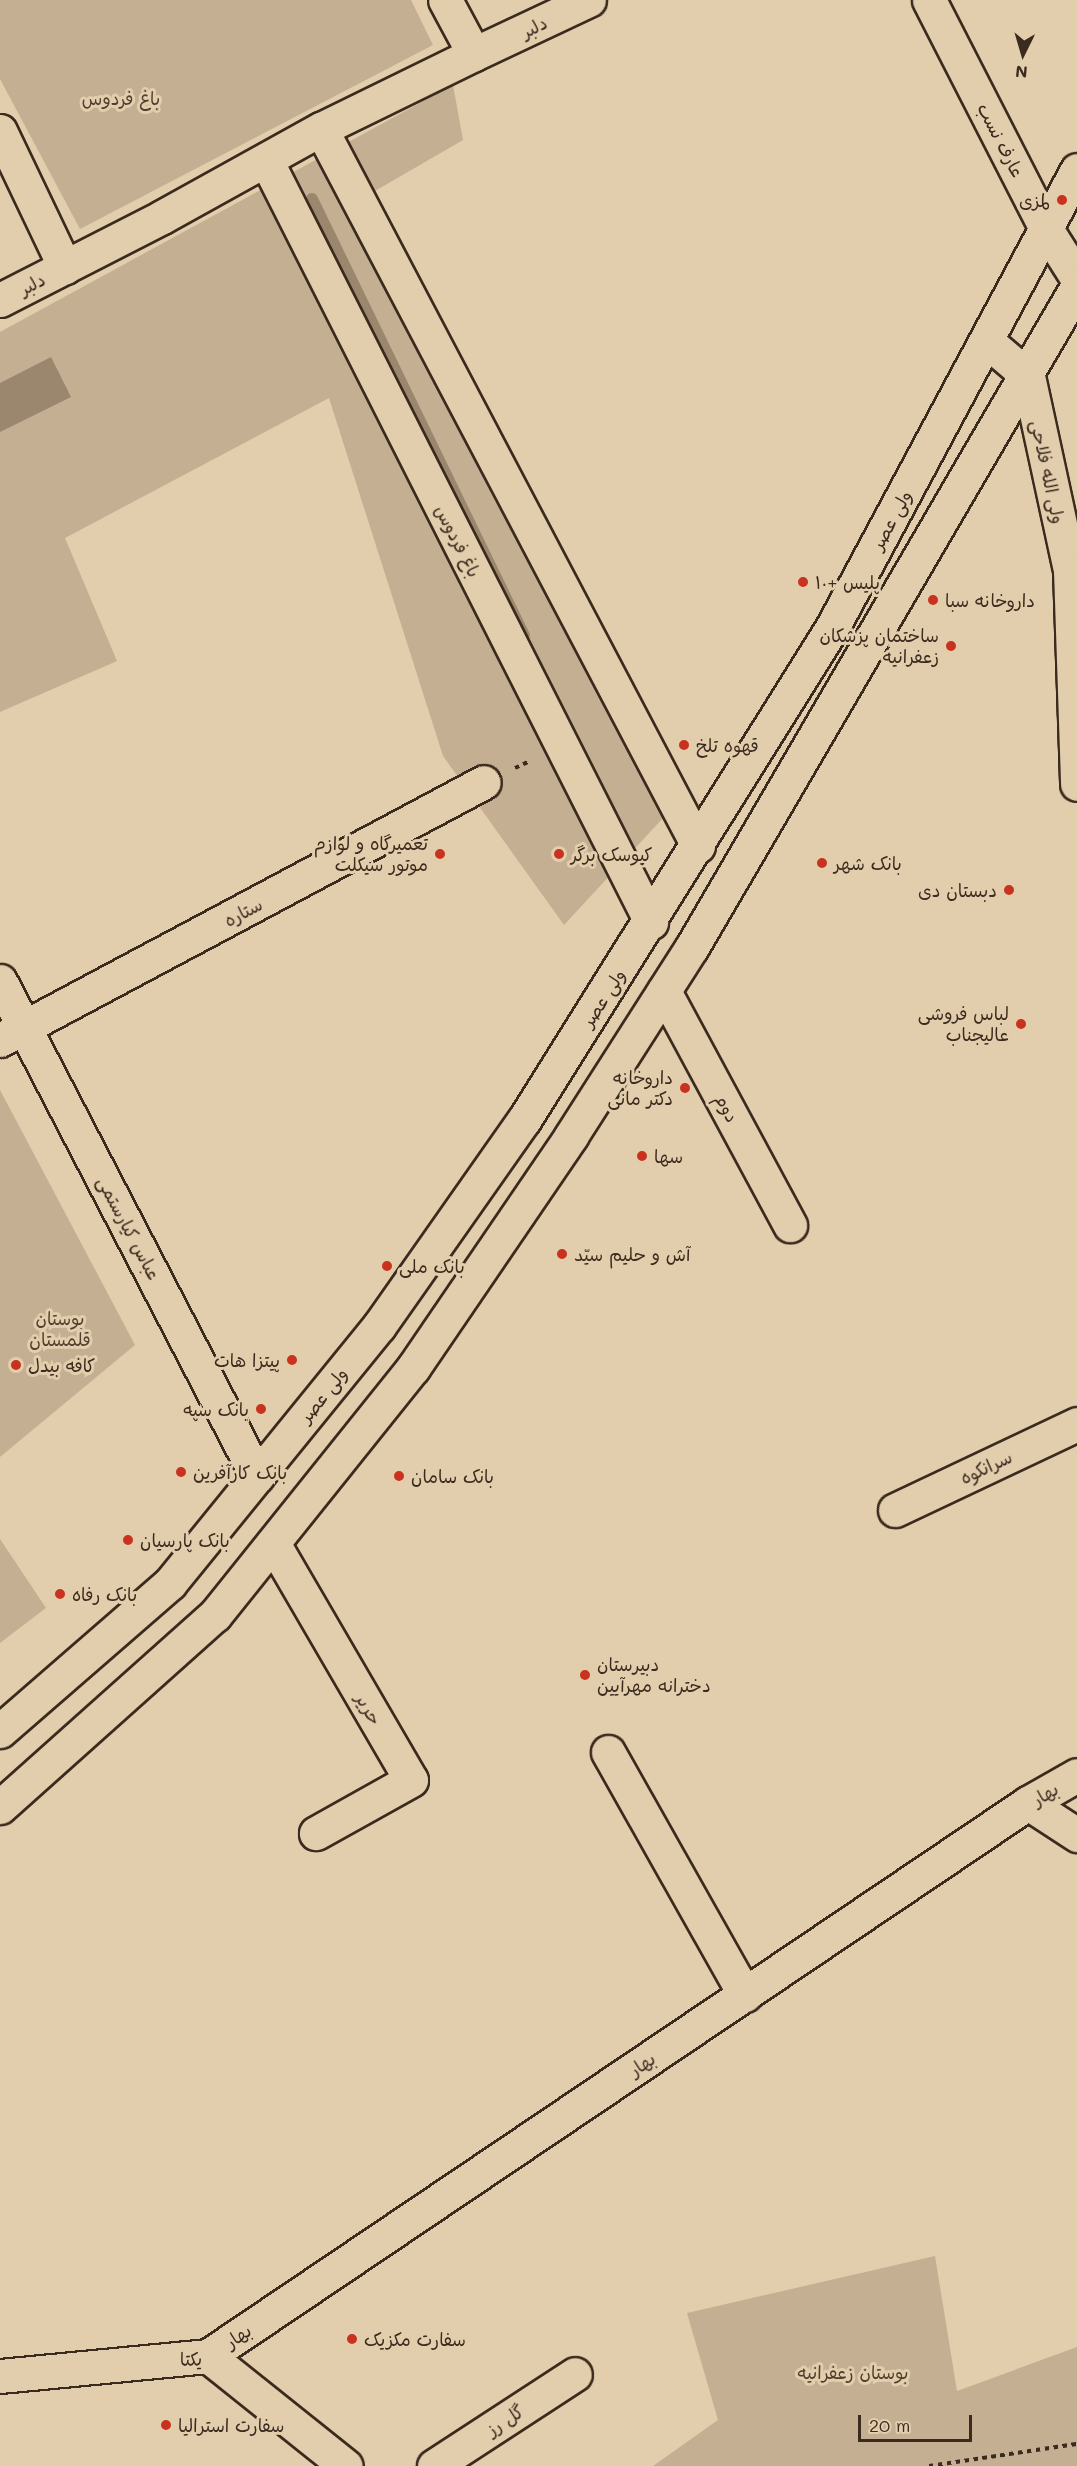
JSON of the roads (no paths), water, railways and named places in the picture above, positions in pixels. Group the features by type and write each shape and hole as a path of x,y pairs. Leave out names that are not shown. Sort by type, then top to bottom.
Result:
{"street":[{"path":"446,0 474,54"},
{"name":"دلبر","path":"0,300 321,129 590,0"},
{"name":"عارف نسب","path":"929,0 1046,229 1077,278"},
{"path":"321,129 698,846"},
{"path":"0,131 65,267"},
{"name":"باغ فردوس","path":"266,160 651,922"},
{"name":"ولی عصر","path":"0,1731 170,1583 379,1326 524,1120 651,922 834,626 1077,170"},
{"path":"0,1807 174,1655 215,1615 413,1368 572,1136 664,991 1028,376 1077,287"},
{"path":"987,342 1028,376"},
{"name":"ولی‌ الله فلاحی","path":"1028,376 1073,568 1077,784"},
{"name":"ستاره","path":"12,1034 484,782"},
{"name":"عباس کیارستمی","path":"0,981 12,1034 257,1476"},
{"name":"دوم","path":"664,991 790,1225"},
{"name":"سرانکوه","path":"895,1510 1077,1424"},
{"name":"حریر","path":"273,1543 411,1780 316,1833"},
{"path":"608,1752 745,1995"},
{"name":"بهار","path":"208,2356 1028,1803 1077,1775"},
{"path":"1028,1803 1077,1835"},
{"name":"یکتا","path":"0,2376 208,2356 345,2466"},
{"name":"گل رز","path":"434,2466 575,2374"}],"waterway":[{"path":"312,199 524,635"}],"place":[{"name":"لمزی","path":"1062,200"},
{"name":"پلیس +۱۰","path":"803,582"},
{"name":"داروخانه سبا","path":"933,600"},
{"name":"ساختمان پزشکان زعفرانیه","path":"951,646"},
{"name":"قهوه تلخ","path":"684,745"},
{"name":"تعمیرگاه و لوازم موتور سیکلت","path":"440,854"},
{"name":"کیوسک برگر","path":"559,854"},
{"name":"بانک شهر","path":"822,863"},
{"name":"دبستان دی","path":"1009,890"},
{"name":"لباس فروشی عالیجناب","path":"1021,1024"},
{"name":"داروخانه دکتر مانی","path":"685,1088"},
{"name":"سها","path":"642,1156"},
{"name":"آش و حلیم سیّد","path":"562,1254"},
{"name":"بانک ملی","path":"387,1266"},
{"name":"پیتزا هات","path":"292,1360"},
{"name":"کافه بیدل","path":"16,1365"},
{"name":"بانک سپه","path":"261,1409"},
{"name":"بانک کارآفرین","path":"181,1472"},
{"name":"بانک سامان","path":"399,1476"},
{"name":"بانک پارسیان","path":"128,1540"},
{"name":"بانک رفاه","path":"60,1594"},
{"name":"دبیرستان دخترانه مهرآیین","path":"585,1675"},
{"name":"سفارت مکزیک","path":"352,2339"},
{"name":"سفارت استرالیا","path":"166,2425"}],"park label":[{"name":"بوستان قلمستان","path":"60,1329"},
{"name":"بوستان زعفرانیه","path":"853,2372"}]}
